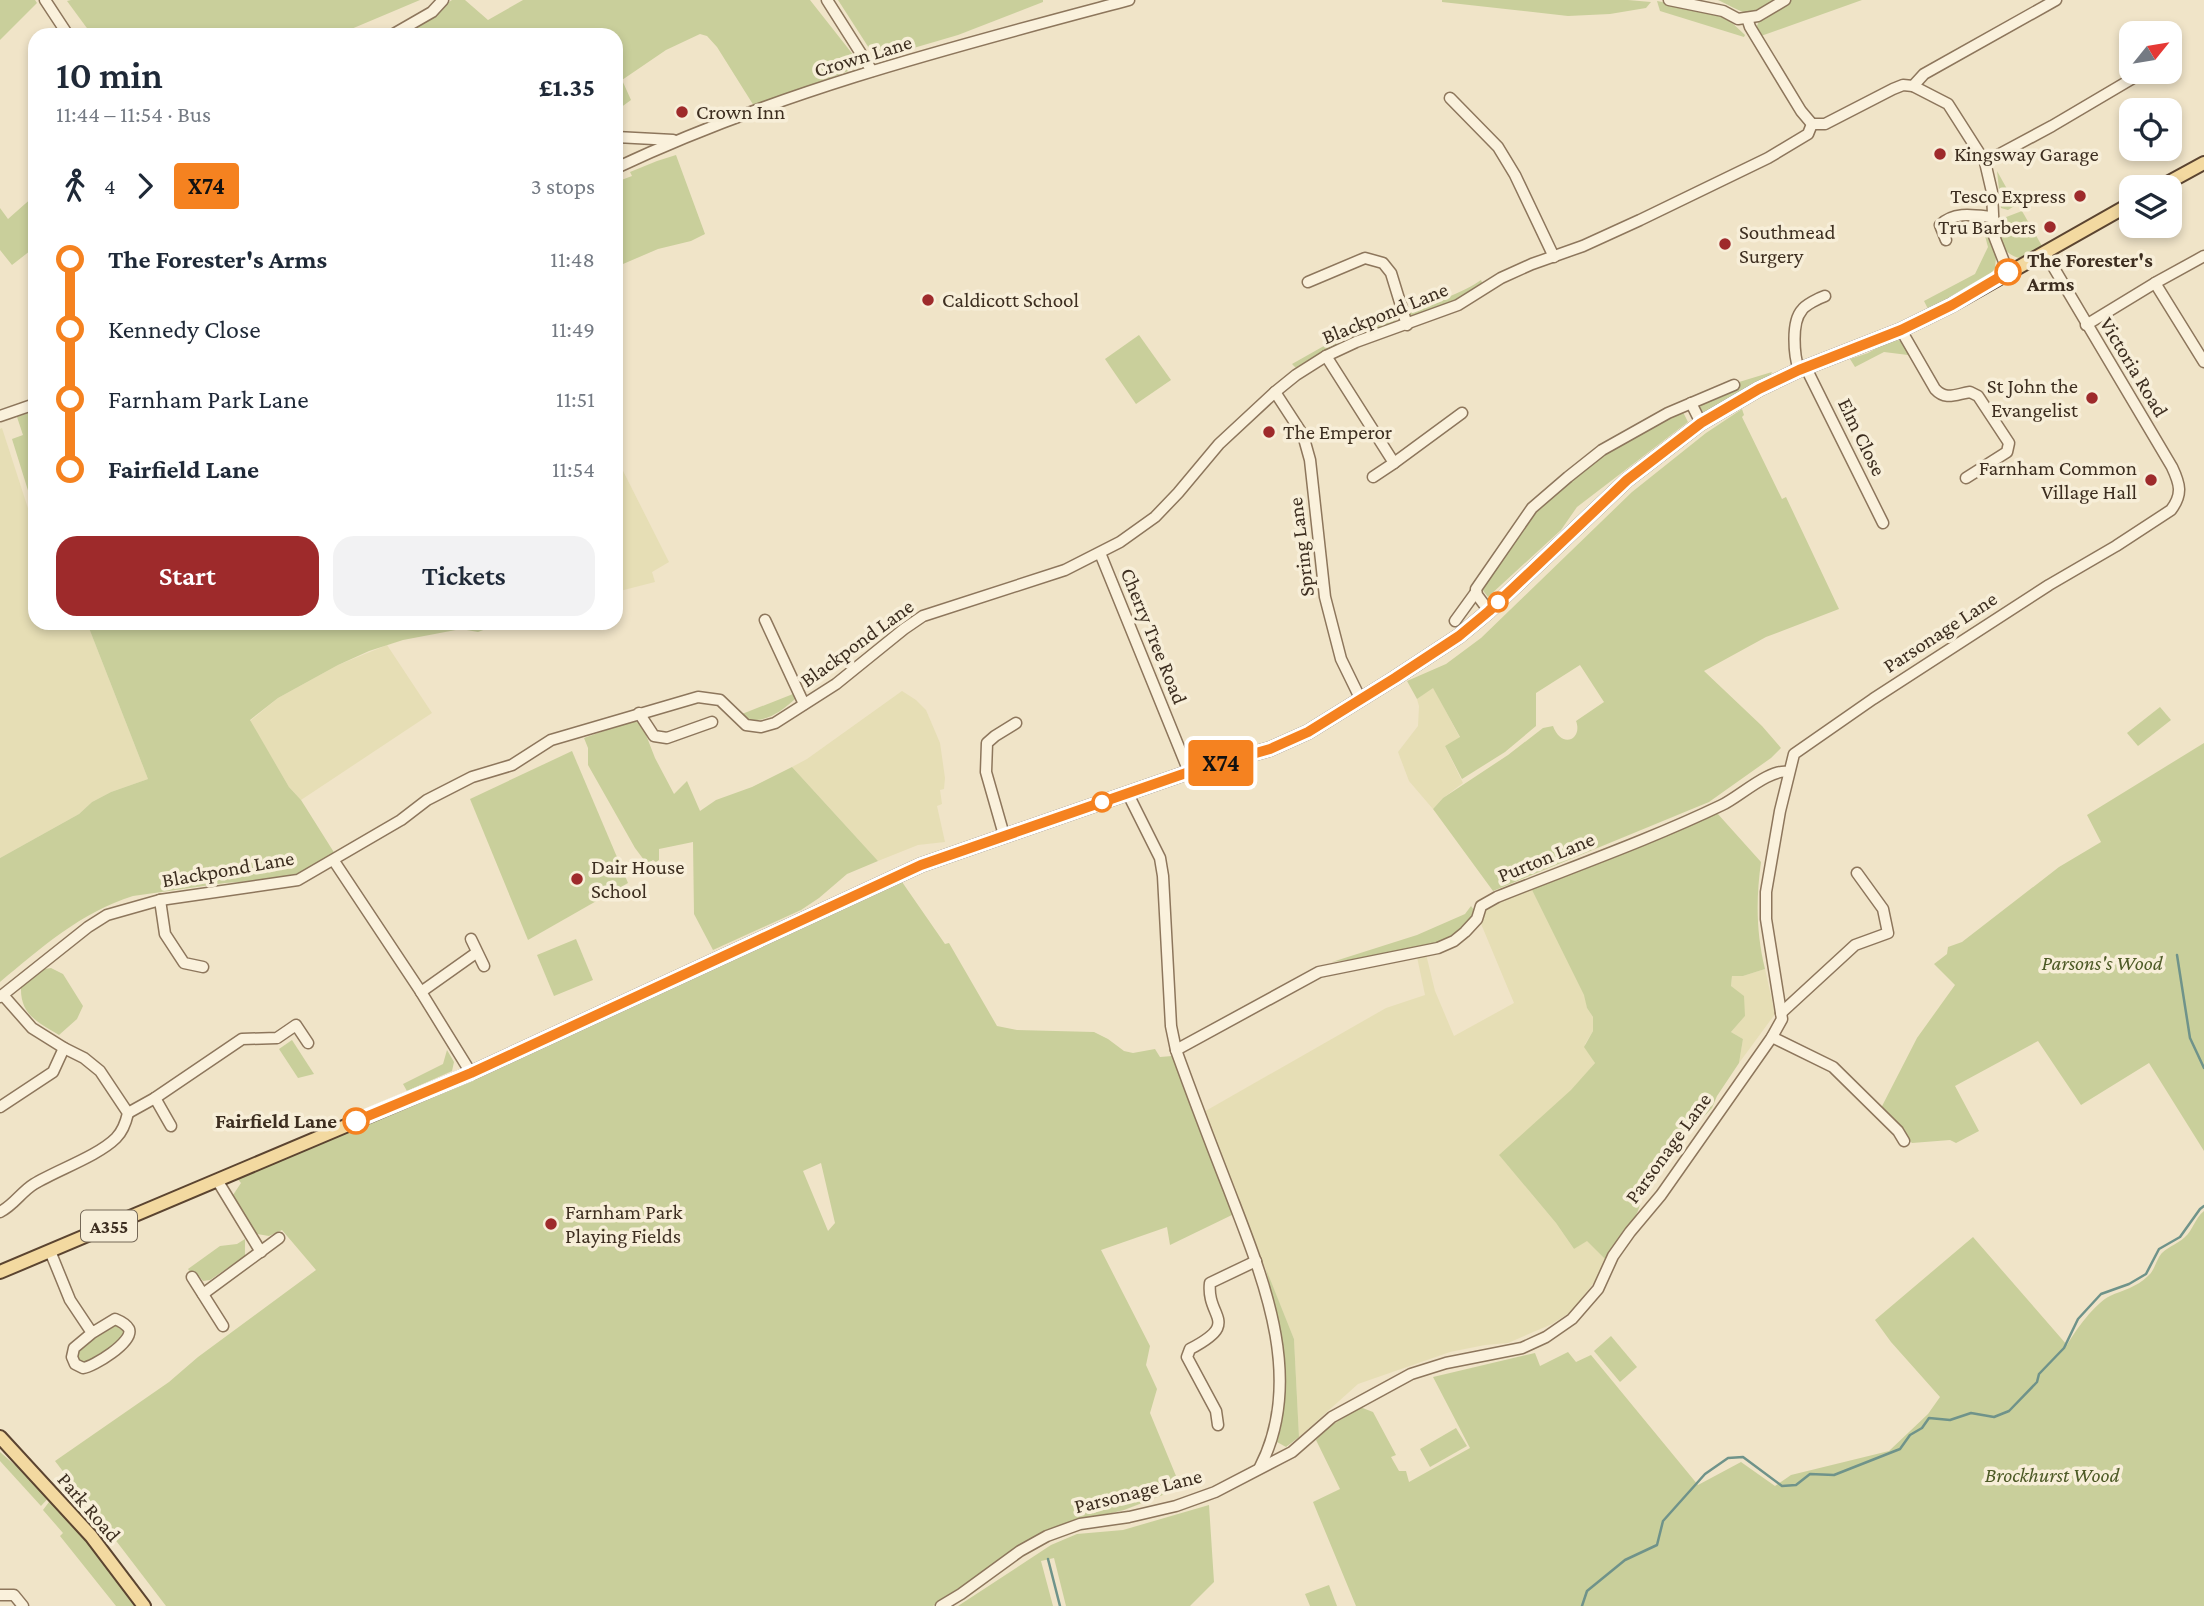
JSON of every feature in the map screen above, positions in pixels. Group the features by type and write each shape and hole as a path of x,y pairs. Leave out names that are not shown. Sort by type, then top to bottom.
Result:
{"main road":[{"path":"2182,175 2204,163"},
{"name":"A355","path":"0,1272 471,1073 915,868 1189,772 1270,749 1308,732 1431,655 1489,611 1627,480 1701,423 1759,389 1901,330 1952,305 2119,210"},
{"name":"Park Road","path":"0,1437 91,1536 144,1606"}],"street":[{"path":"45,0 63,28"},
{"path":"403,28 432,12 443,0"},
{"path":"827,0 872,71"},
{"name":"Crown Lane","path":"623,165 677,140 872,71 1129,0"},
{"path":"1670,0 1723,11 1738,19 1758,16 1785,0"},
{"path":"1913,86 1924,74 2056,0"},
{"path":"1747,18 1801,111 1812,124 1825,124 1903,85 1913,86 1948,104 1985,162 1992,192 1991,217 1994,236 2008,272"},
{"path":"1985,162 2061,121 2120,84"},
{"path":"1450,98 1497,147 1515,175 1554,257"},
{"name":"Blackpond Lane","path":"2,996 88,926 107,915 160,900 298,880 401,820 427,800 472,777 512,765 551,740 639,713 655,711 693,697 720,700 746,725 761,727 775,723 836,684 923,616 1065,570 1132,534 1155,517 1219,444 1275,392 1296,374 1326,356 1356,342 1458,305 1501,278 1640,220 1768,158 1808,134 1812,124"},
{"path":"623,137 677,140"},
{"path":"1946,240 1940,225 1942,221 1955,216 1991,217"},
{"name":"Victoria Road","path":"2045,253 2172,467 2180,491 2176,503"},
{"path":"2086,325 2204,256"},
{"path":"1308,282 1365,258 1383,263 1391,273 1406,325"},
{"path":"2155,283 2204,362"},
{"path":"1803,369 1794,351 1798,317 1802,308 1825,296"},
{"path":"1901,330 1941,396 1970,392 1978,396 2009,443 2007,452 1966,478"},
{"path":"1326,356 1394,463"},
{"name":"Elm Close","path":"1803,369 1883,523"},
{"path":"1455,621 1542,497 1602,450 1668,413 1734,384"},
{"name":"Spring Lane","path":"1275,392 1303,435 1310,460 1325,597 1341,659 1361,700"},
{"path":"1691,403 1701,423"},
{"path":"0,416 28,406"},
{"path":"1373,477 1462,413"},
{"name":"Parsonage Lane","path":"941,1606 1020,1551 1047,1536 1080,1524 1129,1517 1176,1506 1215,1492 1292,1452 1332,1417 1411,1374 1446,1363 1522,1348 1546,1337 1572,1318 1598,1289 1613,1256 1630,1231 1661,1195 1782,1019 1766,919 1766,892 1788,772 1794,754 2049,584 2116,546 2171,510 2176,503"},
{"name":"Cherry Tree Road","path":"1100,553 1189,772"},
{"path":"1476,592 1489,611"},
{"path":"765,620 804,704"},
{"path":"639,713 654,736 667,738 712,722"},
{"path":"1004,835 986,772 987,743 1016,723"},
{"name":"Purton Lane","path":"1175,1050 1319,971 1438,948 1454,941 1477,919 1481,906 1497,897 1688,821 1728,803 1773,774 1788,772"},
{"path":"1128,794 1160,858 1171,1026 1175,1050 1256,1261 1272,1313 1280,1404 1269,1451 1260,1468"},
{"path":"334,861 471,1073"},
{"path":"1781,1013 1855,945 1888,933 1883,909 1857,873"},
{"path":"160,900 164,934 184,963 203,967"},
{"path":"471,939 484,966"},
{"path":"421,992 477,953"},
{"path":"2,996 32,1028 84,1058 100,1071 128,1113"},
{"path":"0,1212 15,1203 32,1185 116,1138 125,1125 128,1113 155,1098 242,1039 278,1038 296,1025 309,1043"},
{"path":"1772,1037 1833,1067 1905,1141"},
{"path":"0,1107 53,1072 64,1048"},
{"path":"155,1098 171,1126"},
{"path":"217,1180 261,1252"},
{"path":"203,1294 279,1238"},
{"path":"50,1251 70,1300 92,1333"},
{"path":"1218,1425 1216,1411 1187,1357 1190,1349 1216,1332 1219,1318 1209,1292 1210,1283 1256,1261"},
{"path":"192,1276 223,1326"},
{"path":"115,1319 129,1329 129,1336 124,1344 90,1367 83,1368 75,1364 72,1357 74,1348 92,1333 115,1319"},
{"path":"1216,1411 1227,1413"},
{"path":"0,1595 14,1595 23,1606"}],"shaded area":[{"path":"2,428 28,508 28,630 90,630 148,779 92,802 79,814 0,858"},
{"path":"623,471 669,562 652,572 655,582 623,590"},
{"path":"387,645 432,713 301,800 289,787 250,721 278,698 338,665"},
{"path":"1433,687 1460,738 1445,746 1463,783 1433,809 1409,781 1398,752 1418,726 1417,699"},
{"path":"902,691 926,710 940,743 945,778 944,789 940,790 942,804 937,806 945,842 918,845 878,861 792,767"},
{"path":"1531,888 1585,995 1587,1008 1593,1017 1593,1031 1585,1044 1595,1063 1572,1090 1500,1156 1556,1223 1574,1249 1587,1240 1605,1259 1598,1277 1572,1311 1552,1324 1508,1343 1450,1352 1358,1384 1299,1437 1294,1339 1202,1113 1386,1008 1425,995 1417,957 1426,954 1435,991 1454,1036 1514,1003 1479,919 1488,907"},
{"path":"1765,969 1775,1014 1739,1063 1743,1039 1731,1032 1745,1016 1731,986 1732,976 1743,976"}],"green space":[{"path":"0,0 35,0 37,3 0,40"},
{"path":"420,0 354,28 87,28 67,1"},
{"path":"452,0 465,0 488,20 523,0 810,0 862,66 754,106 717,47 707,36 700,34 666,50 623,79 623,28 409,28"},
{"path":"838,0 1043,2 958,35 876,59"},
{"path":"1442,0 1651,2 1646,8 1610,14 1568,16"},
{"path":"1718,0 1777,0 1748,13"},
{"path":"1791,0 1862,0 1761,36 1756,28 1760,19"},
{"path":"1657,1 1702,9 1727,18 1745,35 1744,37 1660,11"},
{"path":"623,82 631,100 623,106"},
{"path":"676,155 705,234 623,264 623,179 632,176 630,172"},
{"path":"1997,171 2016,205 2008,210 2001,208"},
{"path":"28,201 28,252 12,265 0,250 0,208 8,219"},
{"path":"2022,211 2042,246 2020,258 2004,249 1998,231 2001,219"},
{"path":"1975,222 1984,222 1996,257 1995,268 1987,277 1928,309 1924,301 1975,274 1988,247 1985,236"},
{"path":"1481,280 1483,285 1459,300 1413,317 1407,314 1406,307 1444,298"},
{"path":"1393,313 1398,318 1391,325 1317,357 1297,369 1292,364 1354,329"},
{"path":"1139,335 1171,380 1136,404 1105,359"},
{"path":"1898,340 1906,346 1908,355 1884,352 1855,367 1850,359 1887,342"},
{"path":"1772,372 1770,377 1708,413 1700,408 1701,404 1728,394 1739,382"},
{"path":"1742,409 1742,417 1782,499 1786,497 1839,609 1766,637 1704,671 1762,726 1781,748 1709,802 1493,891 1433,809 1443,798 1543,728 1553,726 1561,738 1566,740 1574,737 1577,733 1576,721 1604,702 1580,665 1536,693 1536,726 1505,752 1462,779 1445,746 1460,737 1433,688 1417,699 1407,681 1446,664 1481,638 1632,492 1706,433"},
{"path":"1682,410 1688,422 1577,507 1561,530 1488,597 1481,588 1519,531 1549,498 1566,482 1603,456"},
{"path":"28,413 28,490 12,439 23,435 17,417"},
{"path":"90,630 456,630 403,640 369,651 278,698 250,720 289,787 301,800 335,854 331,858 291,878 225,883 133,896 114,903 62,932 0,982 0,858 79,814 92,802 148,779"},
{"path":"793,694 796,698 769,717 749,720 742,714"},
{"path":"2160,707 2171,720 2138,746 2127,733"},
{"path":"629,722 641,722 655,758 674,794 687,781 700,811 716,800 752,787 792,767 878,861 847,874 801,910 713,950 694,914 693,842 659,849 659,860 647,864 635,848 588,765 588,748 584,738"},
{"name":"Parsons's Wood","path":"2204,743 2204,1151 2149,1063 2081,1105 2038,1041 1955,1086 1979,1131 1956,1143 1950,1140 1912,1143 1879,1112 1917,1038 1955,985 1934,964 1947,954 1948,947 1962,942 2059,867 2101,842 2087,815"},
{"path":"572,751 628,883 528,940 470,799"},
{"path":"1717,813 1761,862 1758,916 1765,969 1743,976 1732,976 1731,986 1744,996 1745,1016 1731,1032 1743,1039 1739,1063 1712,1108 1684,1137 1641,1200 1631,1223 1605,1259 1587,1241 1574,1249 1556,1223 1499,1155 1571,1090 1595,1063 1584,1047 1593,1031 1593,1017 1531,888 1574,873"},
{"name":"Farnham Park Playing Fields","path":"900,879 945,944 949,943 997,1026 1017,1030 1094,1032 1124,1051 1133,1053 1155,1049 1160,1057 1172,1056 1234,1214 1170,1245 1167,1227 1101,1250 1150,1346 1146,1365 1157,1389 1150,1413 1181,1488 1124,1510 1063,1525 1031,1539 933,1606 166,1606 55,1461 169,1382 198,1357 316,1270 282,1230 269,1236 257,1234 233,1195 241,1183 236,1177","holes":["821,1163 835,1223 828,1231 803,1171"]},
{"path":"1471,906 1476,913 1452,940 1372,957 1332,962 1417,935 1465,914"},
{"path":"576,939 593,980 554,996 537,955"},
{"path":"51,968 63,974 83,1006 77,1019 59,1035 32,1017 21,997 21,987 44,969"},
{"path":"292,1040 314,1074 298,1078 279,1049"},
{"path":"447,1050 454,1062 452,1071 407,1091 403,1084 443,1064"},
{"name":"Brockhurst Wood","path":"2204,1211 2204,1606 1356,1606 1313,1502 1340,1489 1316,1440 1329,1427 1360,1407 1373,1412 1396,1455 1391,1457 1399,1471 1406,1471 1409,1482 1470,1448 1433,1377 1535,1353 1540,1366 1568,1352 1576,1362 1591,1355 1698,1485 1741,1462 1775,1486 1791,1475 1889,1451 1928,1414 1940,1397 1875,1320 1973,1237 2067,1345 2098,1305 2150,1274 2162,1254 2185,1237"},
{"path":"245,1239 245,1256 210,1280 203,1281 199,1276 195,1279 188,1269 220,1246 237,1244"},
{"path":"1266,1269 1294,1339 1299,1437 1286,1447 1277,1442 1282,1421 1284,1378 1279,1333"},
{"path":"114,1324 125,1330 124,1340 83,1365 75,1357 77,1348"},
{"path":"1611,1336 1637,1367 1620,1382 1594,1351"},
{"path":"1456,1428 1467,1446 1430,1467 1420,1449"},
{"path":"0,1452 50,1496 41,1506 0,1461"},
{"path":"52,1498 139,1606 116,1606 60,1536 63,1533 43,1510"},
{"path":"1209,1505 1214,1582 1190,1606 1066,1606 1054,1558 1041,1561 1053,1606 958,1606 1051,1545 1077,1534 1123,1530"},
{"path":"1329,1585 1337,1606 1310,1606 1305,1594"}],"waterway":[{"path":"2177,955 2190,1038 2204,1068"},
{"path":"1582,1606 1587,1591 1625,1560 1657,1545 1663,1521 1705,1474 1728,1458 1743,1457 1782,1486 1796,1485 1810,1474 1834,1475 1900,1449 1910,1435 1922,1428 1929,1418 1950,1420 1971,1413 1994,1417 2009,1411 2064,1348 2078,1319 2101,1294 2129,1284 2146,1274 2159,1249 2180,1237 2204,1206"},
{"path":"1048,1559 1060,1606"}],"bus line":[{"name":"X74","path":"356,1121 471,1073 921,865 1189,772 1270,749 1308,732 1459,636 1627,480 1701,423 1759,389 1799,370 1901,330 1952,305 2008,272"}],"place":[{"name":"Crown Inn","path":"682,112"},
{"name":"Kingsway Garage","path":"1940,154"},
{"name":"Tesco Express","path":"2080,196"},
{"name":"Tru Barbers","path":"2050,227"},
{"name":"Southmead Surgery","path":"1725,244"},
{"name":"The Forester's Arms","path":"2008,272"},
{"name":"Caldicott School","path":"928,300"},
{"name":"St John the Evangelist","path":"2092,398"},
{"name":"The Emperor","path":"1269,432"},
{"name":"Farnham Common Village Hall","path":"2151,480"},
{"name":"Dair House School","path":"577,879"},
{"name":"Fairfield Lane","path":"356,1121"},
{"name":"Farnham Park Playing Fields","path":"551,1224"}]}
